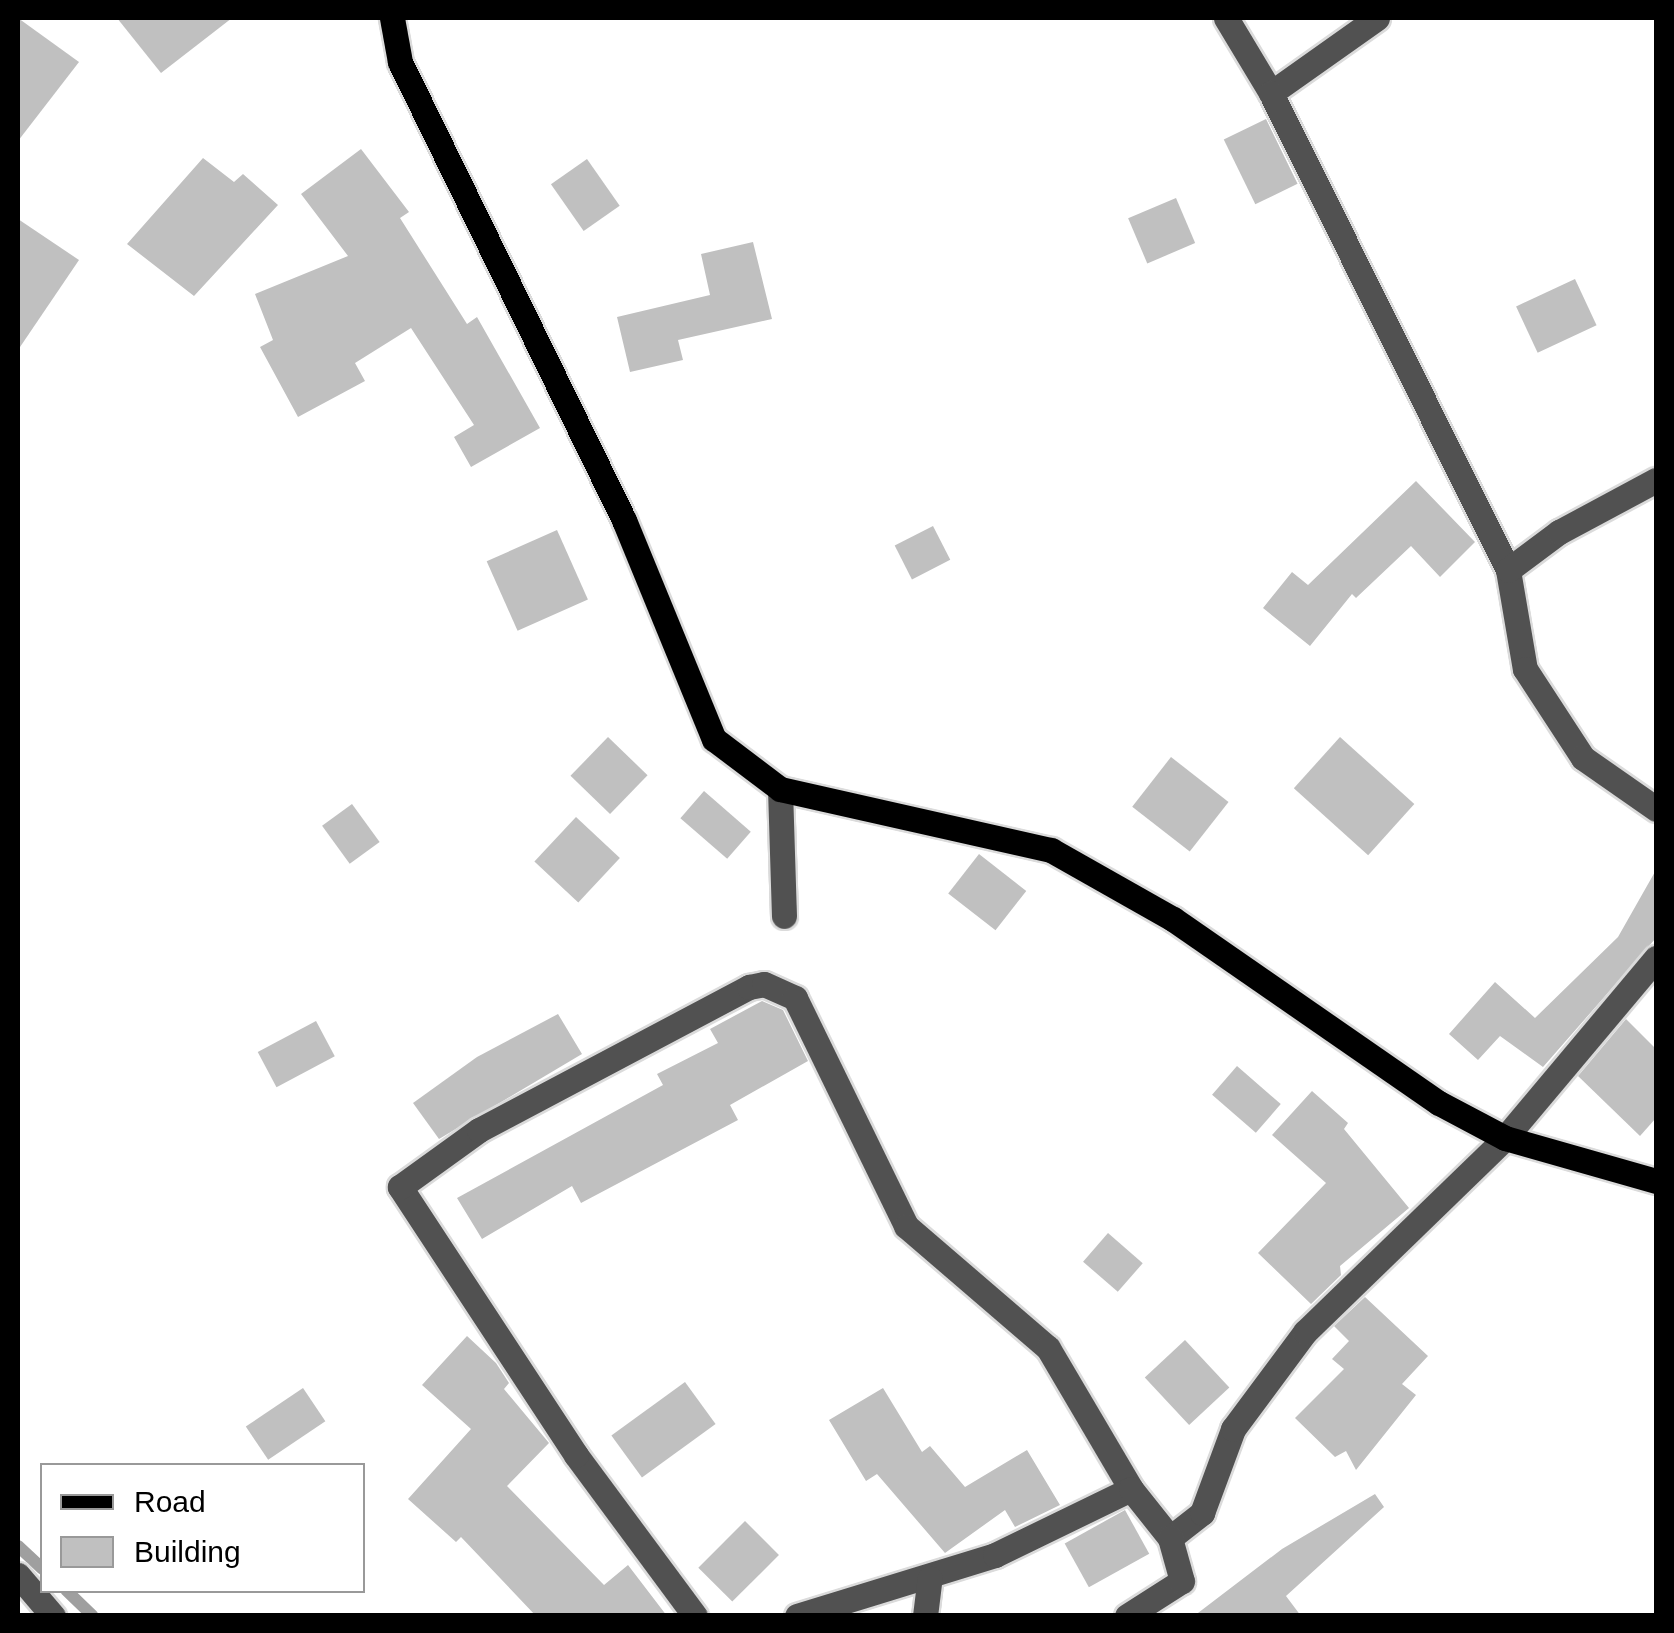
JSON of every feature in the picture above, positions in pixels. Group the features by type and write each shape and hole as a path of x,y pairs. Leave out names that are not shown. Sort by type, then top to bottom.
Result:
{"main road":[{"path":"392,18 400,62 624,520 714,739 780,789 1051,850 1173,918 1439,1103 1506,1138 1656,1180"}],"street":[{"path":"1226,18 1270,93 1508,570 1524,668 1583,758 1656,809"},
{"path":"1270,93 1376,18"},
{"path":"1508,570 1559,532 1656,480"},
{"path":"780,789 784,916"},
{"path":"1170,1538 1202,1513 1233,1430 1305,1332 1506,1138 1656,958"},
{"path":"695,1616 576,1454 400,1188 479,1130 749,987 764,984 794,998 906,1226 1048,1348 1131,1489 1170,1538 1182,1581 1127,1616"},
{"path":"797,1616 930,1578 1131,1489"},
{"path":"18,1575 54,1616"},
{"path":"925,1616 930,1578"}],"building":[{"path":"18,18 79,62 18,141"},
{"path":"117,18 232,18 161,73"},
{"path":"1266,119 1298,184 1255,204 1224,140"},
{"path":"361,149 409,212 400,218 467,324 477,317 540,428 471,467 454,437 474,425 411,328 355,363 365,381 298,417 260,347 273,340 255,294 348,256 301,194"},
{"path":"203,158 234,182 243,174 278,205 194,296 127,244"},
{"path":"587,159 620,206 584,231 551,184"},
{"path":"1176,198 1195,243 1147,263 1128,218"},
{"path":"18,219 79,260 18,350"},
{"path":"753,242 772,319 678,340 683,360 630,372 617,317 710,295 701,254"},
{"path":"1575,279 1597,325 1538,353 1516,306"},
{"path":"1416,481 1475,542 1440,577 1411,546 1356,598 1352,594 1310,646 1263,608 1292,572 1308,585"},
{"path":"933,526 950,560 912,579 895,546"},
{"path":"557,530 588,599 518,631 487,561"},
{"path":"608,737 648,775 610,814 570,776"},
{"path":"1340,737 1414,804 1368,855 1294,788"},
{"path":"1171,757 1229,802 1190,852 1132,807"},
{"path":"704,791 751,832 727,859 680,818"},
{"path":"352,804 380,842 350,864 322,826"},
{"path":"576,817 620,858 578,903 534,862"},
{"path":"979,854 1026,891 995,930 948,893"},
{"path":"1656,870 1656,938 1543,1067 1500,1036 1478,1060 1449,1034 1495,982 1535,1018 1618,937"},
{"path":"762,1001 783,1010 808,1061 730,1105 738,1120 581,1203 572,1186 482,1239 457,1198 663,1085 657,1074 718,1043 710,1029"},
{"path":"558,1014 582,1054 439,1139 413,1103 477,1057"},
{"path":"1626,1019 1656,1049 1656,1118 1640,1136 1578,1076"},
{"path":"316,1021 335,1056 277,1087 258,1052"},
{"path":"1237,1066 1281,1104 1256,1133 1212,1095"},
{"path":"1312,1091 1348,1123 1344,1129 1409,1208 1340,1266 1341,1275 1311,1304 1258,1253 1326,1183 1272,1135"},
{"path":"1108,1233 1143,1263 1118,1292 1083,1262"},
{"path":"1365,1297 1428,1356 1402,1384 1416,1395 1356,1470 1346,1451 1335,1457 1295,1418 1344,1369 1332,1359 1349,1341 1334,1326"},
{"path":"467,1336 496,1363 509,1383 504,1389 549,1443 507,1486 604,1585 628,1565 667,1616 536,1616 461,1537 456,1542 408,1499 471,1429 422,1385"},
{"path":"1185,1340 1229,1388 1189,1425 1145,1378"},
{"path":"685,1382 716,1424 642,1478 611,1435"},
{"path":"303,1388 325,1421 268,1460 246,1427"},
{"path":"883,1388 922,1452 930,1446 965,1487 1027,1450 1060,1505 1015,1527 1005,1510 945,1553 877,1474 866,1481 829,1420"},
{"path":"1375,1494 1384,1507 1286,1596 1301,1616 1194,1616 1282,1549"},
{"path":"1125,1510 1149,1554 1089,1587 1065,1543"},
{"path":"745,1521 779,1555 732,1602 698,1568"}],"waterway":[{"path":"18,1546 40,1566"},
{"path":"69,1593 93,1616"}]}
